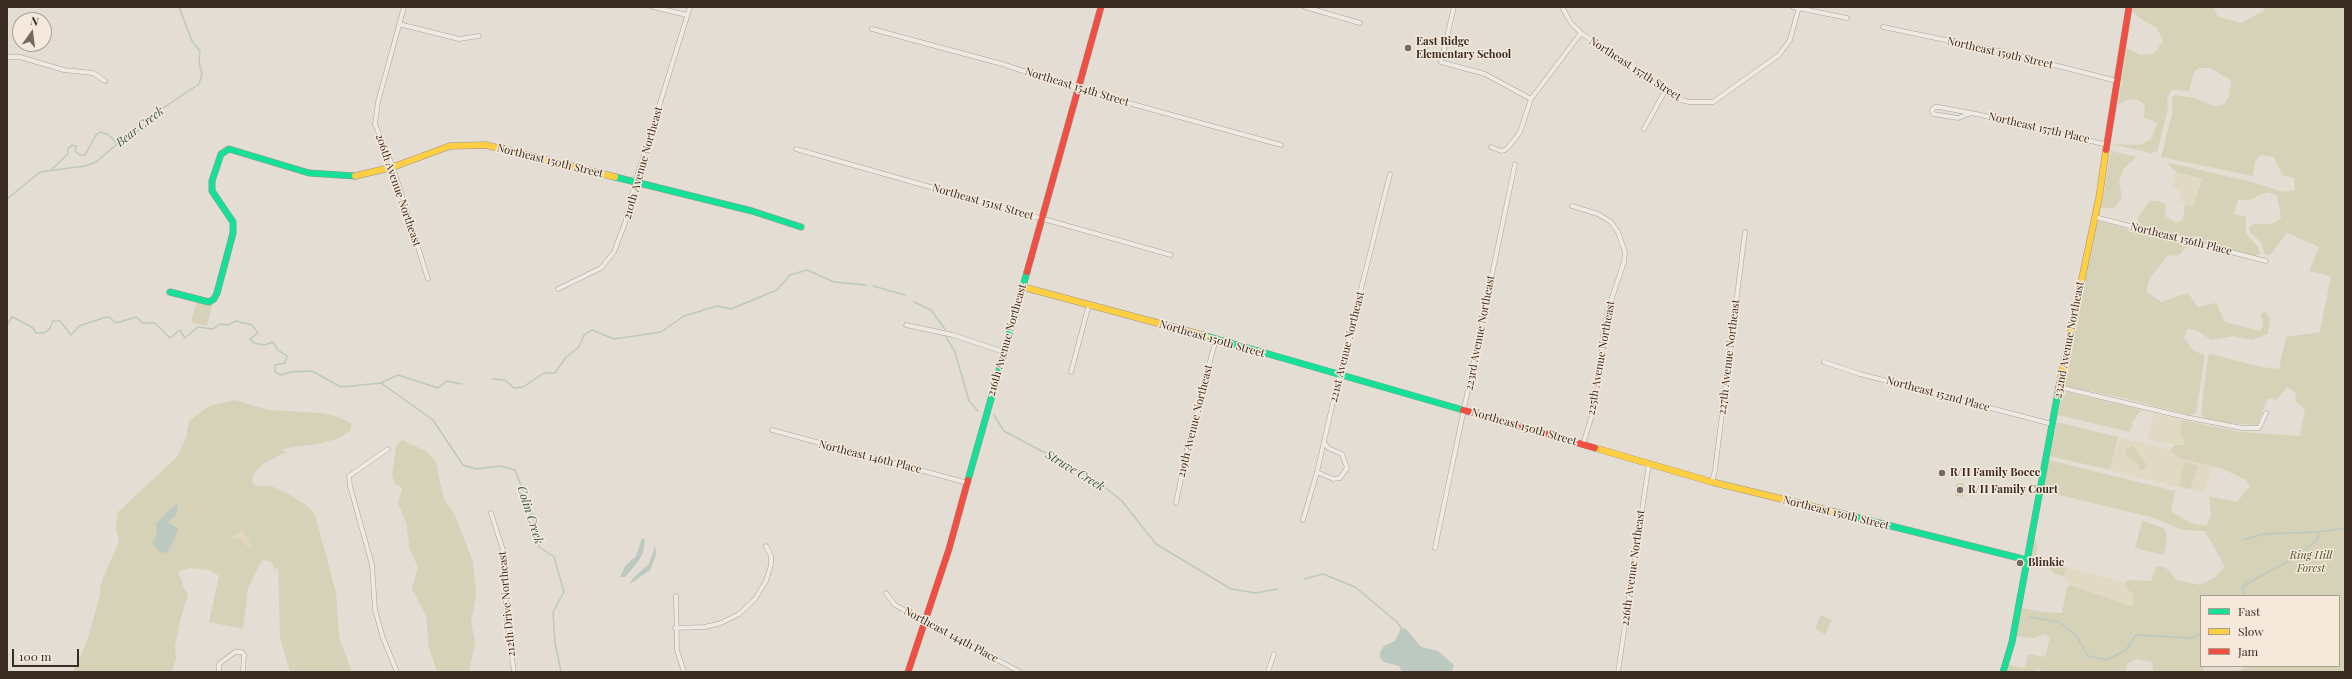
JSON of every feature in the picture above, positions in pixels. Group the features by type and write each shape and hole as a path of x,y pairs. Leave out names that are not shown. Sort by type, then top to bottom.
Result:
{"street":[{"name":"206th Avenue Northeast","path":"404,7 378,102 375,124 393,168 428,279"},
{"path":"653,7 687,15"},
{"name":"210th Avenue Northeast","path":"558,289 606,264 614,252 619,240 635,183 690,7"},
{"name":"216th Avenue Northeast","path":"908,672 926,622 949,549 1101,7"},
{"path":"1304,7 1360,23"},
{"path":"1454,7 1441,62 1485,74 1531,99"},
{"path":"1491,147 1501,151 1505,150 1511,144 1520,132 1531,99 1581,34 1571,23 1562,7"},
{"path":"1793,7 1847,18"},
{"name":"232nd Avenue Northeast","path":"2003,672 2012,642 2059,387 2095,217 2108,145 2129,7"},
{"name":"Northeast 157th Street","path":"1581,34 1678,99 1689,102 1713,102 1779,55 1790,40 1799,8"},
{"path":"399,24 459,39 479,36"},
{"name":"Northeast 159th Street","path":"1883,27 2003,52 2117,81"},
{"name":"Northeast 154th Street","path":"872,29 1002,64 1281,145"},
{"path":"7,57 20,57 64,70 93,72 105,81"},
{"path":"1644,129 1666,91"},
{"name":"Northeast 157th Place","path":"1971,113 1958,118 1933,114 1932,110 1935,107 1939,107 1971,113 2061,132 2108,145"},
{"name":"Northeast 150th Street","path":"170,292 209,302 214,300 217,293 233,233 233,222 218,202 212,191 216,165 221,154 229,150 309,173 348,177 365,175 393,168 450,146 486,145 752,211 801,227"},
{"name":"Northeast 151st Street","path":"796,149 1171,255"},
{"name":"223rd Avenue Northeast","path":"1435,548 1465,411 1515,164"},
{"name":"221st Avenue Northeast","path":"1303,520 1317,472 1339,376 1390,174"},
{"name":"225th Avenue Northeast","path":"1572,206 1598,214 1611,222 1618,232 1625,252 1624,262 1608,310 1603,336 1600,374 1594,409 1583,444"},
{"name":"Northeast 156th Place","path":"2095,217 2266,261"},
{"name":"227th Avenue Northeast","path":"1712,482 1715,470 1745,232"},
{"name":"Northeast 150th Street","path":"1023,287 1216,339 1339,376 1583,444 1712,482 2027,560"},
{"path":"1070,372 1090,304"},
{"path":"906,325 953,335 1004,352"},
{"name":"219th Avenue Northeast","path":"1176,503 1188,444 1216,339"},
{"name":"Northeast 152nd Place","path":"1824,362 1860,374 2052,424"},
{"path":"2059,387 2185,417 2242,428 2259,428 2266,413"},
{"name":"Northeast 146th Place","path":"772,430 968,483"},
{"path":"1317,472 1333,479 1340,478 1347,468 1342,454 1328,448 1324,442"},
{"path":"388,449 349,476 350,486 372,565 375,610 383,638 396,672"},
{"name":"226th Avenue Northeast","path":"1618,672 1649,463"},
{"name":"212th Drive Northeast","path":"491,513 503,550 507,621 514,672"},
{"path":"675,628 705,627 721,624 739,614 755,599 766,581 771,565 771,556 766,546"},
{"name":"Northeast 144th Place","path":"886,593 895,605 1020,672"},
{"path":"676,596 676,650 684,672"},
{"path":"219,672 218,664 235,652 242,652 242,672"},
{"path":"1268,672 1274,654"}],"shaded area":[{"path":"2176,172 2202,179 2192,206 2177,201 2181,192 2172,187"},
{"path":"2154,413 2182,420 2180,430 2185,445 2175,445 2147,439"},
{"path":"2119,437 2170,450 2179,458 2214,467 2203,493 2110,470"},
{"path":"174,505 178,505 176,515 168,522 178,529 177,533 168,551 166,553 160,552 152,543 157,535 156,524"},
{"path":"642,538 645,540 643,553 638,562 625,577 620,577 625,566 636,556"},
{"path":"655,546 656,555 650,570 630,584 633,578 649,564"},
{"path":"2066,567 2127,583 2126,588 2134,595 2132,606 2070,585 2064,576"},
{"path":"1401,628 1406,629 1421,647 1438,651 1454,665 1452,672 1402,672 1399,666 1384,662 1380,658 1380,652 1384,646 1395,641"}],"green space":[{"name":"Ring Hill Forest","path":"2133,7 2213,7 2218,17 2241,23 2263,11 2265,7 2345,7 2345,672 2223,672 2242,670 2244,667 2340,667 2340,595 2200,595 2200,667 2203,667 2204,672 2153,672 2152,662 2137,659 2127,664 2126,672 2047,672 2036,669 2035,672 2006,672 2009,665 2025,668 2028,654 2045,657 2050,637 2045,634 2033,638 2017,636 2022,608 2044,612 2062,613 2067,587 2070,585 2132,606 2134,595 2126,588 2127,580 2151,581 2156,566 2166,568 2177,580 2200,585 2214,578 2225,567 2205,531 2183,530 2151,517 2043,491 2049,460 2175,491 2171,511 2190,523 2206,526 2211,516 2209,496 2237,502 2250,486 2246,480 2223,469 2179,458 2170,450 2175,445 2185,445 2180,430 2182,420 2241,432 2300,436 2305,409 2296,402 2295,392 2287,387 2276,400 2268,398 2257,425 2216,422 2204,419 2201,413 2208,356 2211,354 2262,367 2279,369 2286,337 2320,332 2331,276 2309,271 2319,247 2287,233 2270,255 2265,254 2260,241 2250,233 2249,227 2254,224 2272,224 2281,218 2277,195 2267,192 2249,200 2238,200 2234,214 2246,217 2246,233 2258,247 2260,254 2254,256 2138,226 2138,217 2150,201 2159,201 2166,205 2165,216 2176,223 2183,219 2185,204 2193,206 2202,179 2176,172 2166,162 2252,182 2283,192 2295,190 2294,178 2282,175 2274,157 2260,155 2255,162 2253,176 2161,157 2173,109 2172,99 2175,95 2194,98 2216,107 2224,104 2229,96 2231,80 2210,68 2199,68 2194,72 2189,91 2172,90 2167,98 2168,108 2157,152 2151,153 2112,144 2140,145 2151,139 2157,124 2152,120 2144,118 2145,105 2137,99 2128,100 2118,105 2127,48 2140,55 2154,54 2163,41 2157,28 2141,19 2132,11"},
{"path":"2111,151 2137,157 2124,168 2119,181 2122,198 2114,208 2101,208"},
{"path":"2098,221 2188,245 2179,255 2167,256 2150,278 2146,291 2161,302 2188,293 2198,307 2216,303 2225,322 2260,331 2263,324 2261,314 2265,312 2270,318 2268,334 2252,340 2233,336 2211,340 2196,330 2188,329 2184,338 2194,351 2205,355 2196,413 2189,415 2124,398 2063,386"},
{"path":"197,301 212,305 207,326 191,322"},
{"path":"2062,391 2141,410 2133,421 2130,432 2058,415"},
{"path":"235,400 268,410 321,413 338,417 351,423 351,430 337,439 317,444 281,449 286,452 265,463 255,471 252,482 256,486 271,486 289,494 306,505 315,515 336,592 339,637 352,672 290,672 280,637 278,570 277,568 274,569 272,562 262,560 248,588 243,629 209,622 219,576 210,570 190,568 178,571 184,589 188,594 179,625 175,646 176,659 172,672 73,672 87,641 99,599 102,580 119,542 116,528 118,512 177,457 186,438 189,421 209,406"},
{"path":"2057,422 2118,437 2110,470 2050,456"},
{"path":"402,440 426,451 436,462 444,500 455,515 473,562 476,594 471,622 475,642 469,672 437,672 429,648 426,615 412,589 418,567 410,550 406,523 398,503 402,488 394,483 392,474 396,447"},
{"path":"2133,446 2146,464 2145,469 2140,470 2138,464 2127,457 2125,449"},
{"path":"2185,462 2198,466 2190,489 2179,486"},
{"name":"R/H Family Court","path":"1956,483 1964,483 1963,497 1955,496"},
{"path":"2142,521 2164,528 2167,538 2164,555 2135,548"},
{"path":"2034,538 2038,547 2036,556 2044,562 2066,567 2064,576 2055,574 2047,566 2030,561"},
{"path":"1821,615 1832,620 1825,634 1815,629"}],"sand":[{"path":"240,531 243,531 244,536 250,536 248,541 252,545 251,548 244,544 242,539 233,538 234,534 239,534"}],"waterway":[{"name":"Bear Creek","path":"7,199 40,172 85,166 96,162 123,139 138,131 154,114 199,84 202,74 199,62 200,51 192,41 179,7"},
{"path":"52,169 68,154 68,149 72,145 76,146 75,151 80,155 85,155 96,135 100,132 107,134 118,144"},
{"name":"Struve Creek","path":"492,379 505,380 514,388 523,387 544,373 555,373 566,357 579,347 584,335 592,330 614,339 661,332 684,316 717,306 731,309 777,290 790,275 807,270 834,282 866,285"},
{"name":"Struve Creek","path":"873,286 905,295"},
{"name":"Struve Creek","path":"914,302 931,310 945,329"},
{"name":"Struve Creek","path":"7,325 12,317 33,328 36,333 43,333 49,330 53,321 60,321 71,335 79,326 103,318 109,317 116,323 136,317 143,323 155,323 170,338 180,330 185,338 198,327 213,329 220,324 228,325 236,321 252,325 258,333 250,339 254,343 264,345 273,342 278,350 287,356 285,363 275,365 275,372 281,375 291,372 312,371 341,387 381,383 398,375 438,388 447,381 462,384"},
{"name":"Struve Creek","path":"946,337 955,352 969,401 978,411"},
{"name":"Colin Creek","path":"381,383 433,420 463,465 476,469 500,466 515,470 532,514 539,547 554,557 564,592 553,612 555,643 561,672"},
{"name":"Struve Creek","path":"994,415 1004,431 1096,480 1122,501 1156,544 1231,589 1256,593 1278,589"},
{"path":"2243,540 2264,534 2319,532 2345,528"},
{"path":"2244,595 2243,586 2294,558 2317,540 2319,532"},
{"name":"Struve Creek","path":"1304,579 1323,574 1355,587 1397,622 1401,628"},
{"path":"2030,617 2059,622 2076,635 2088,656 2107,660 2126,650 2136,635 2192,638 2200,634"}],"traffic: fast":[{"path":"170,292 209,302 214,299 217,293 233,233 233,222 212,191 212,181 221,154 229,149 309,173 355,176"},
{"path":"615,177 752,211 801,227"},
{"path":"968,480 1027,272"},
{"path":"1206,336 1463,410"},
{"path":"2003,672 2012,642 2059,387"},
{"path":"1835,512 2027,560"}],"traffic: slow":[{"path":"355,176 393,167 450,146 486,145 615,177"},
{"path":"2059,387 2099,198 2106,150"},
{"path":"1023,287 1206,336"},
{"path":"1595,448 1712,482 1835,512"}],"traffic: jam":[{"path":"1027,272 1101,7"},
{"path":"2106,150 2129,7"},
{"path":"1463,410 1595,448"},
{"path":"908,672 949,549 968,480"}],"place":[{"name":"East Ridge Elementary School","path":"1408,48"},
{"name":"R/H Family Bocce","path":"1942,473"},
{"name":"R/H Family Court","path":"1960,490"},
{"name":"Blinkie","path":"2020,563"}]}
